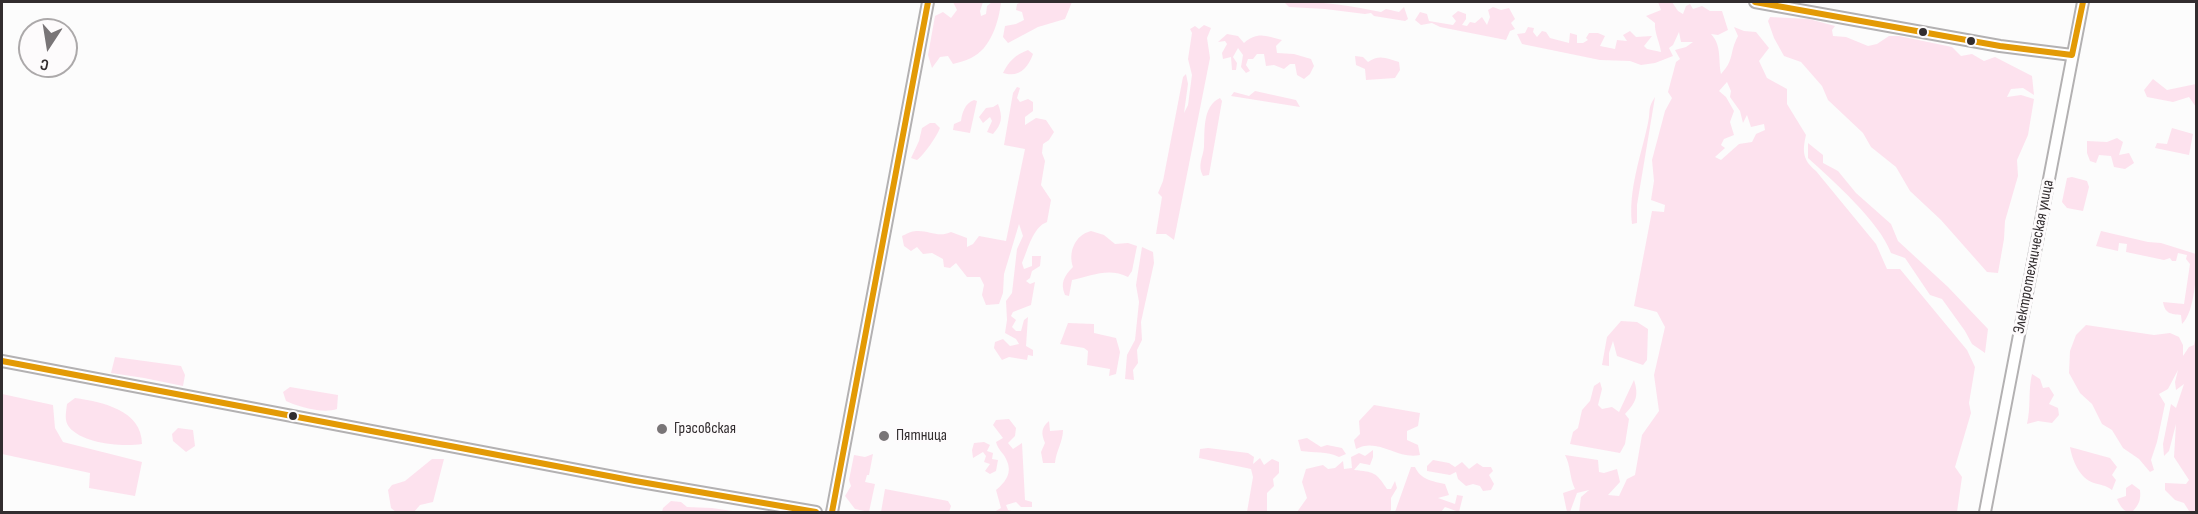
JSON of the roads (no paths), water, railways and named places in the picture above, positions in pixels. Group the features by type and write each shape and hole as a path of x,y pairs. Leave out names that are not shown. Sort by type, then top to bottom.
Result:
{"main road":[{"path":"832,513 928,2"},
{"path":"1755,2 2000,46 2072,55"},
{"name":"Электротехническая улица","path":"1985,513 2083,2"},
{"path":"2,361 816,513"}],"place":[{"name":"Грэсовская","path":"662,429"},
{"name":"Пятница","path":"884,436"}]}
